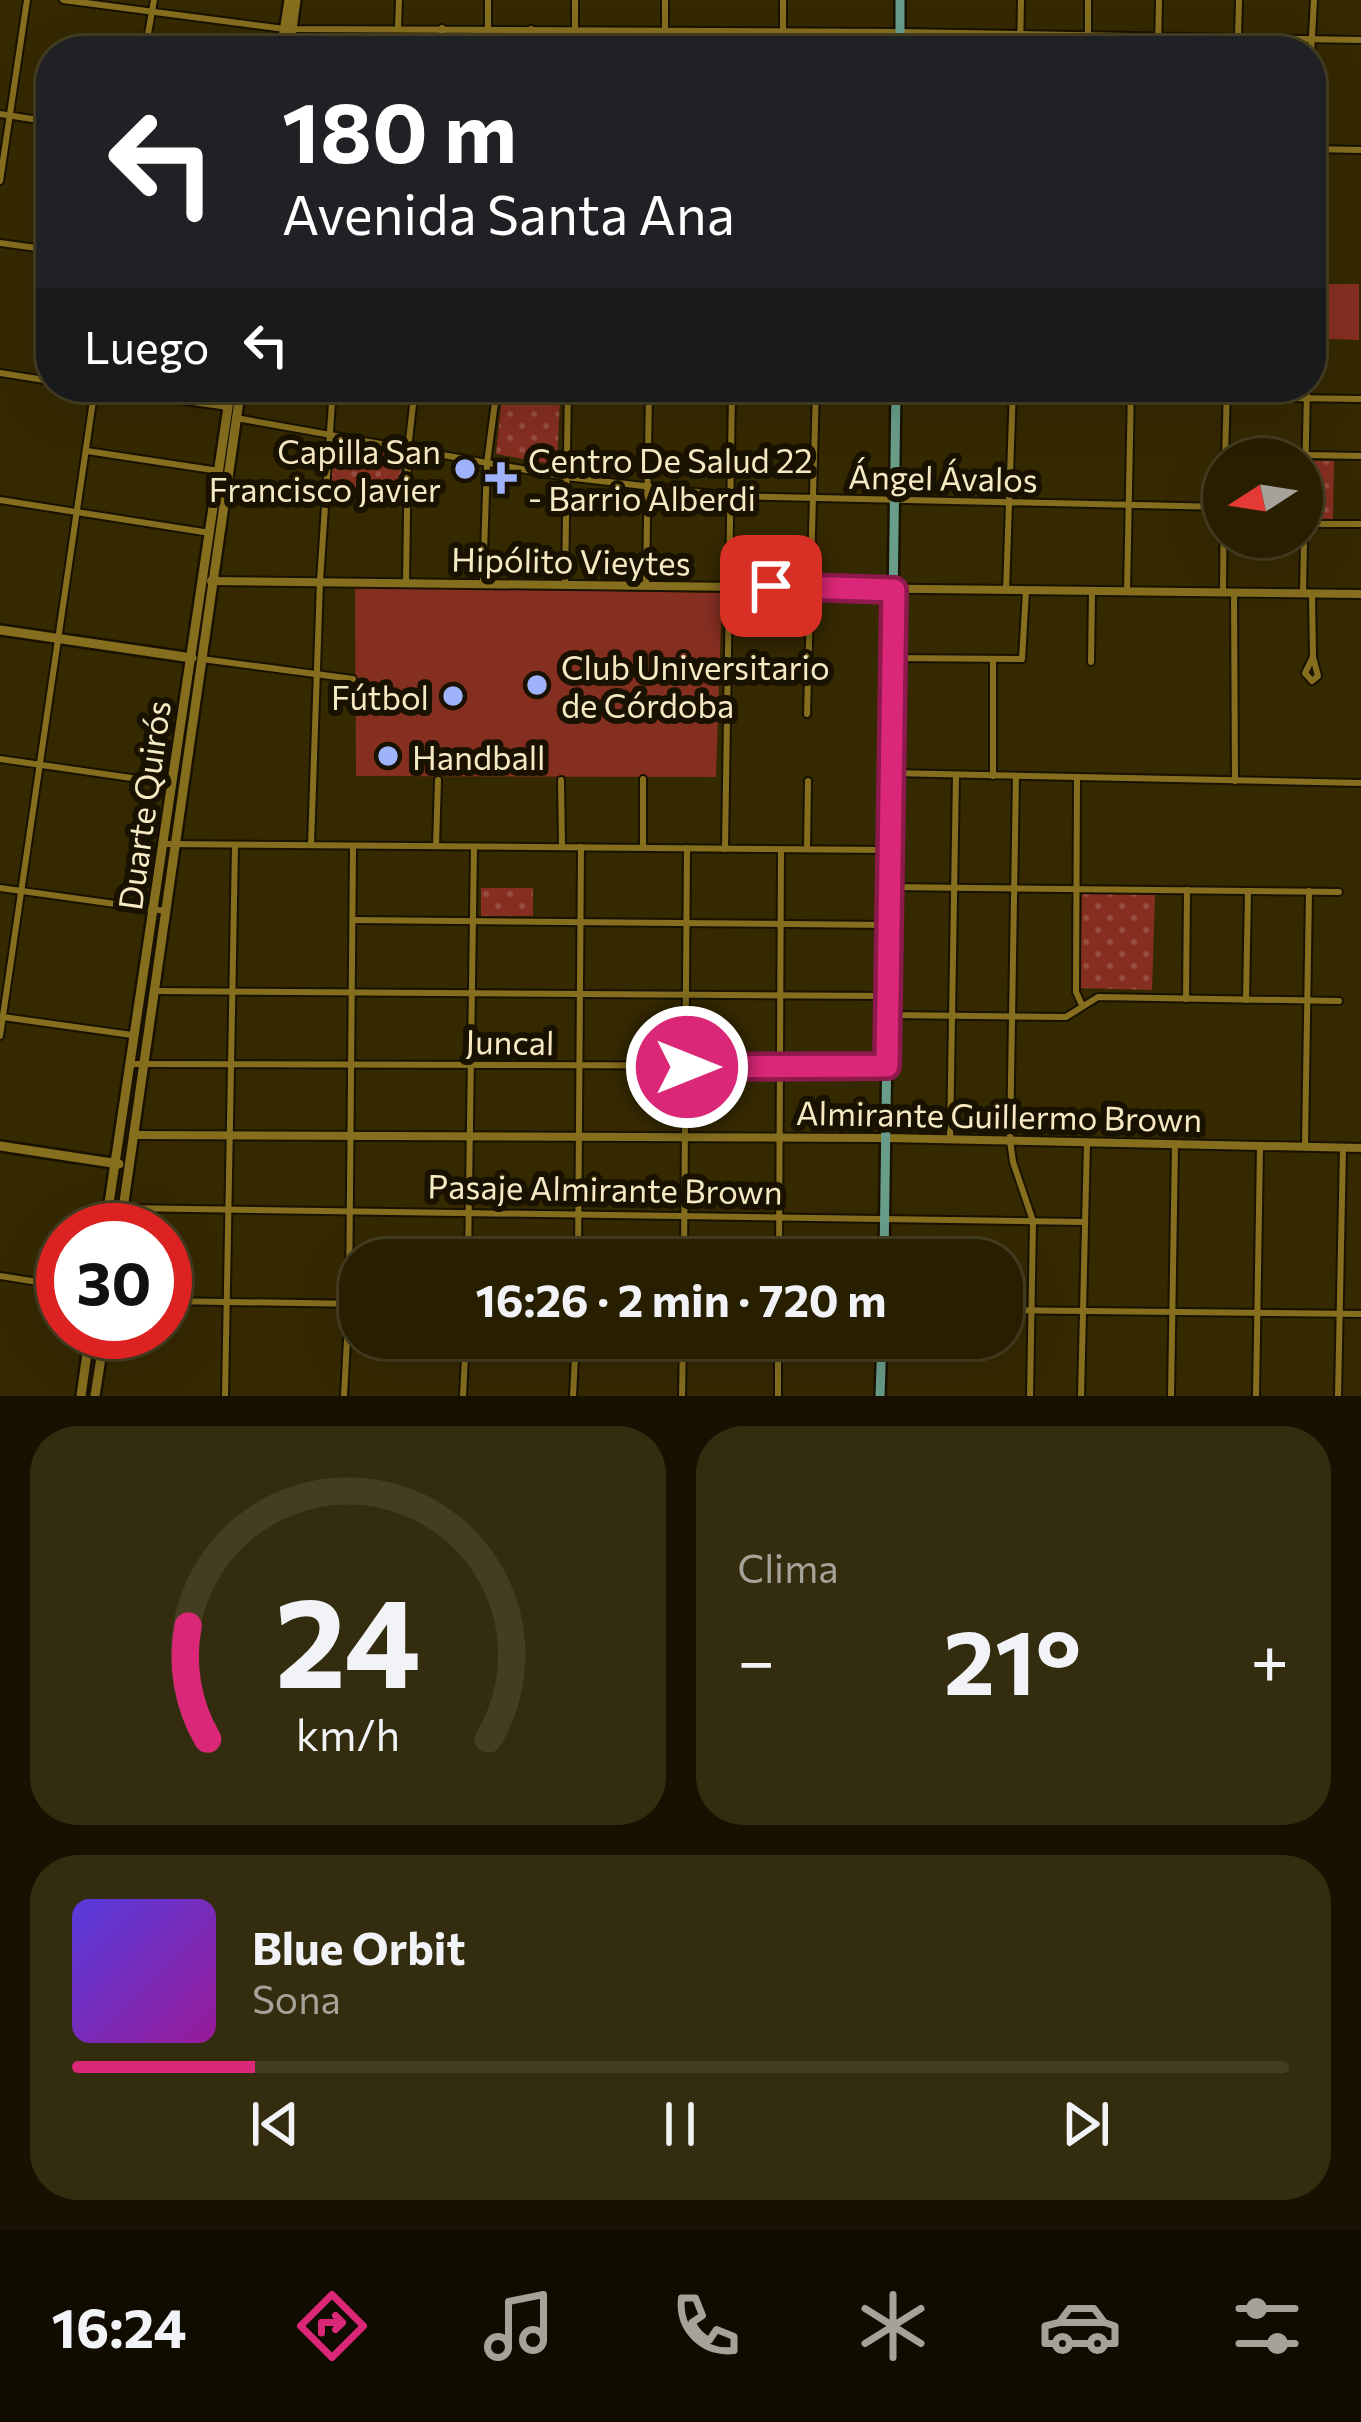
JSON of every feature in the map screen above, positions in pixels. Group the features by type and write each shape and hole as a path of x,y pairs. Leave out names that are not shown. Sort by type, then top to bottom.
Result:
{"main road":[{"path":"288,36 292,0"},
{"path":"900,0 900,36"},
{"name":"Duarte Quirós","path":"215,533 229,402"},
{"name":"Duarte Quirós","path":"124,1203 136,1035 160,910 207,580 239,402"},
{"path":"884,1239 896,402"},
{"path":"0,630 197,659"},
{"name":"Duarte Quirós","path":"170,845 173,784 197,659"},
{"name":"Duarte Quirós","path":"109,1203 153,991 160,910"},
{"path":"0,1146 128,1165"},
{"path":"81,1396 86,1359"},
{"path":"95,1396 101,1359"},
{"path":"880,1396 881,1359"}],"street":[{"path":"0,181 4,115 27,0"},
{"path":"63,0 289,28 1158,36 1160,0"},
{"path":"148,36 154,0"},
{"path":"398,28 399,0"},
{"path":"488,0 488,28"},
{"path":"575,0 575,29"},
{"path":"665,0 665,36"},
{"path":"783,0 783,32"},
{"path":"1020,33 1021,0"},
{"path":"1088,0 1088,34"},
{"path":"1238,36 1239,0"},
{"path":"1312,36 1314,0"},
{"path":"442,28 442,36"},
{"path":"531,29 531,36"},
{"path":"1326,39 1361,40"},
{"path":"4,115 36,120"},
{"path":"1326,149 1361,150"},
{"path":"0,243 36,248"},
{"path":"0,373 36,379"},
{"path":"1326,399 1361,399"},
{"path":"0,1036 91,402"},
{"path":"194,402 228,407"},
{"path":"311,846 332,402"},
{"path":"406,582 413,402"},
{"path":"483,582 487,463 495,402"},
{"path":"565,584 566,402"},
{"path":"646,584 649,402"},
{"path":"725,848 733,402"},
{"path":"807,714 816,402"},
{"path":"1006,591 1012,402"},
{"path":"1126,592 1131,402"},
{"path":"1226,438 1227,402"},
{"path":"1306,438 1307,402"},
{"name":"Ángel Ávalos","path":"236,418 566,477 730,496 1203,507"},
{"path":"87,451 219,471"},
{"path":"1323,455 1361,456"},
{"path":"0,500 215,533"},
{"path":"1323,524 1361,524"},
{"path":"1222,593 1223,558"},
{"path":"1306,558 1312,657"},
{"name":"Hipólito Vieytes","path":"207,580 1361,594"},
{"path":"893,658 1022,659 1026,591"},
{"path":"1091,592 1091,662"},
{"path":"1234,593 1235,781"},
{"path":"197,659 353,679"},
{"path":"993,661 993,776"},
{"path":"0,759 173,784"},
{"path":"891,773 1361,783"},
{"path":"950,1139 956,775"},
{"path":"1016,776 1010,1141 1034,1221 1030,1396"},
{"path":"1077,778 1076,992 1082,1005"},
{"path":"643,779 643,847"},
{"path":"436,846 438,780"},
{"path":"562,780 562,846"},
{"path":"807,850 808,781"},
{"path":"170,845 889,850"},
{"path":"224,1396 236,846"},
{"path":"350,1239 353,847"},
{"path":"468,1239 474,847"},
{"path":"578,1239 581,847"},
{"path":"684,1239 687,848"},
{"path":"778,1239 781,850"},
{"path":"889,886 1339,892"},
{"path":"0,888 160,910"},
{"path":"1186,999 1187,890"},
{"path":"1246,1000 1248,891"},
{"path":"1305,1147 1309,892"},
{"path":"352,920 889,925"},
{"path":"153,991 888,996"},
{"path":"888,1015 1066,1017 1098,998 1339,1001"},
{"path":"1,1017 136,1035"},
{"name":"Juncal","path":"137,1065 887,1066"},
{"name":"Almirante Guillermo Brown","path":"132,1135 886,1138 1361,1148"},
{"path":"1081,1396 1088,1142"},
{"path":"1171,1396 1175,1144"},
{"path":"1256,1396 1260,1147"},
{"path":"1337,1396 1343,1148"},
{"name":"Pasaje Almirante Brown","path":"192,1208 1085,1222"},
{"path":"0,1276 36,1282"},
{"path":"192,1301 339,1304"},
{"path":"1023,1311 1361,1314"},
{"path":"344,1396 346,1359"},
{"path":"464,1396 465,1359"},
{"path":"572,1396 575,1359"},
{"path":"682,1396 683,1359"},
{"path":"778,1359 778,1396"}],"shaded area":[{"path":"1329,284 1359,284 1359,340 1328,339"},
{"path":"501,402 560,402 557,465 496,454"},
{"path":"334,441 401,451 401,491 330,491"},
{"path":"1323,461 1334,461 1333,521 1323,521"},
{"name":"Club Universitario de Córdoba","path":"355,586 722,593 716,777 356,776"},
{"path":"481,888 533,888 533,916 481,916"},
{"path":"1082,893 1155,894 1152,990 1080,988"}],"place":[{"name":"Capilla San Francisco Javier","path":"465,469"},
{"name":"Centro De Salud 22 - Barrio Alberdi","path":"501,478"},
{"name":"Club Universitario de Córdoba","path":"537,685"},
{"name":"Fútbol","path":"453,696"},
{"name":"Handball","path":"388,756"}],"route":[{"path":"687,1067 887,1066 894,590 771,586"}]}
